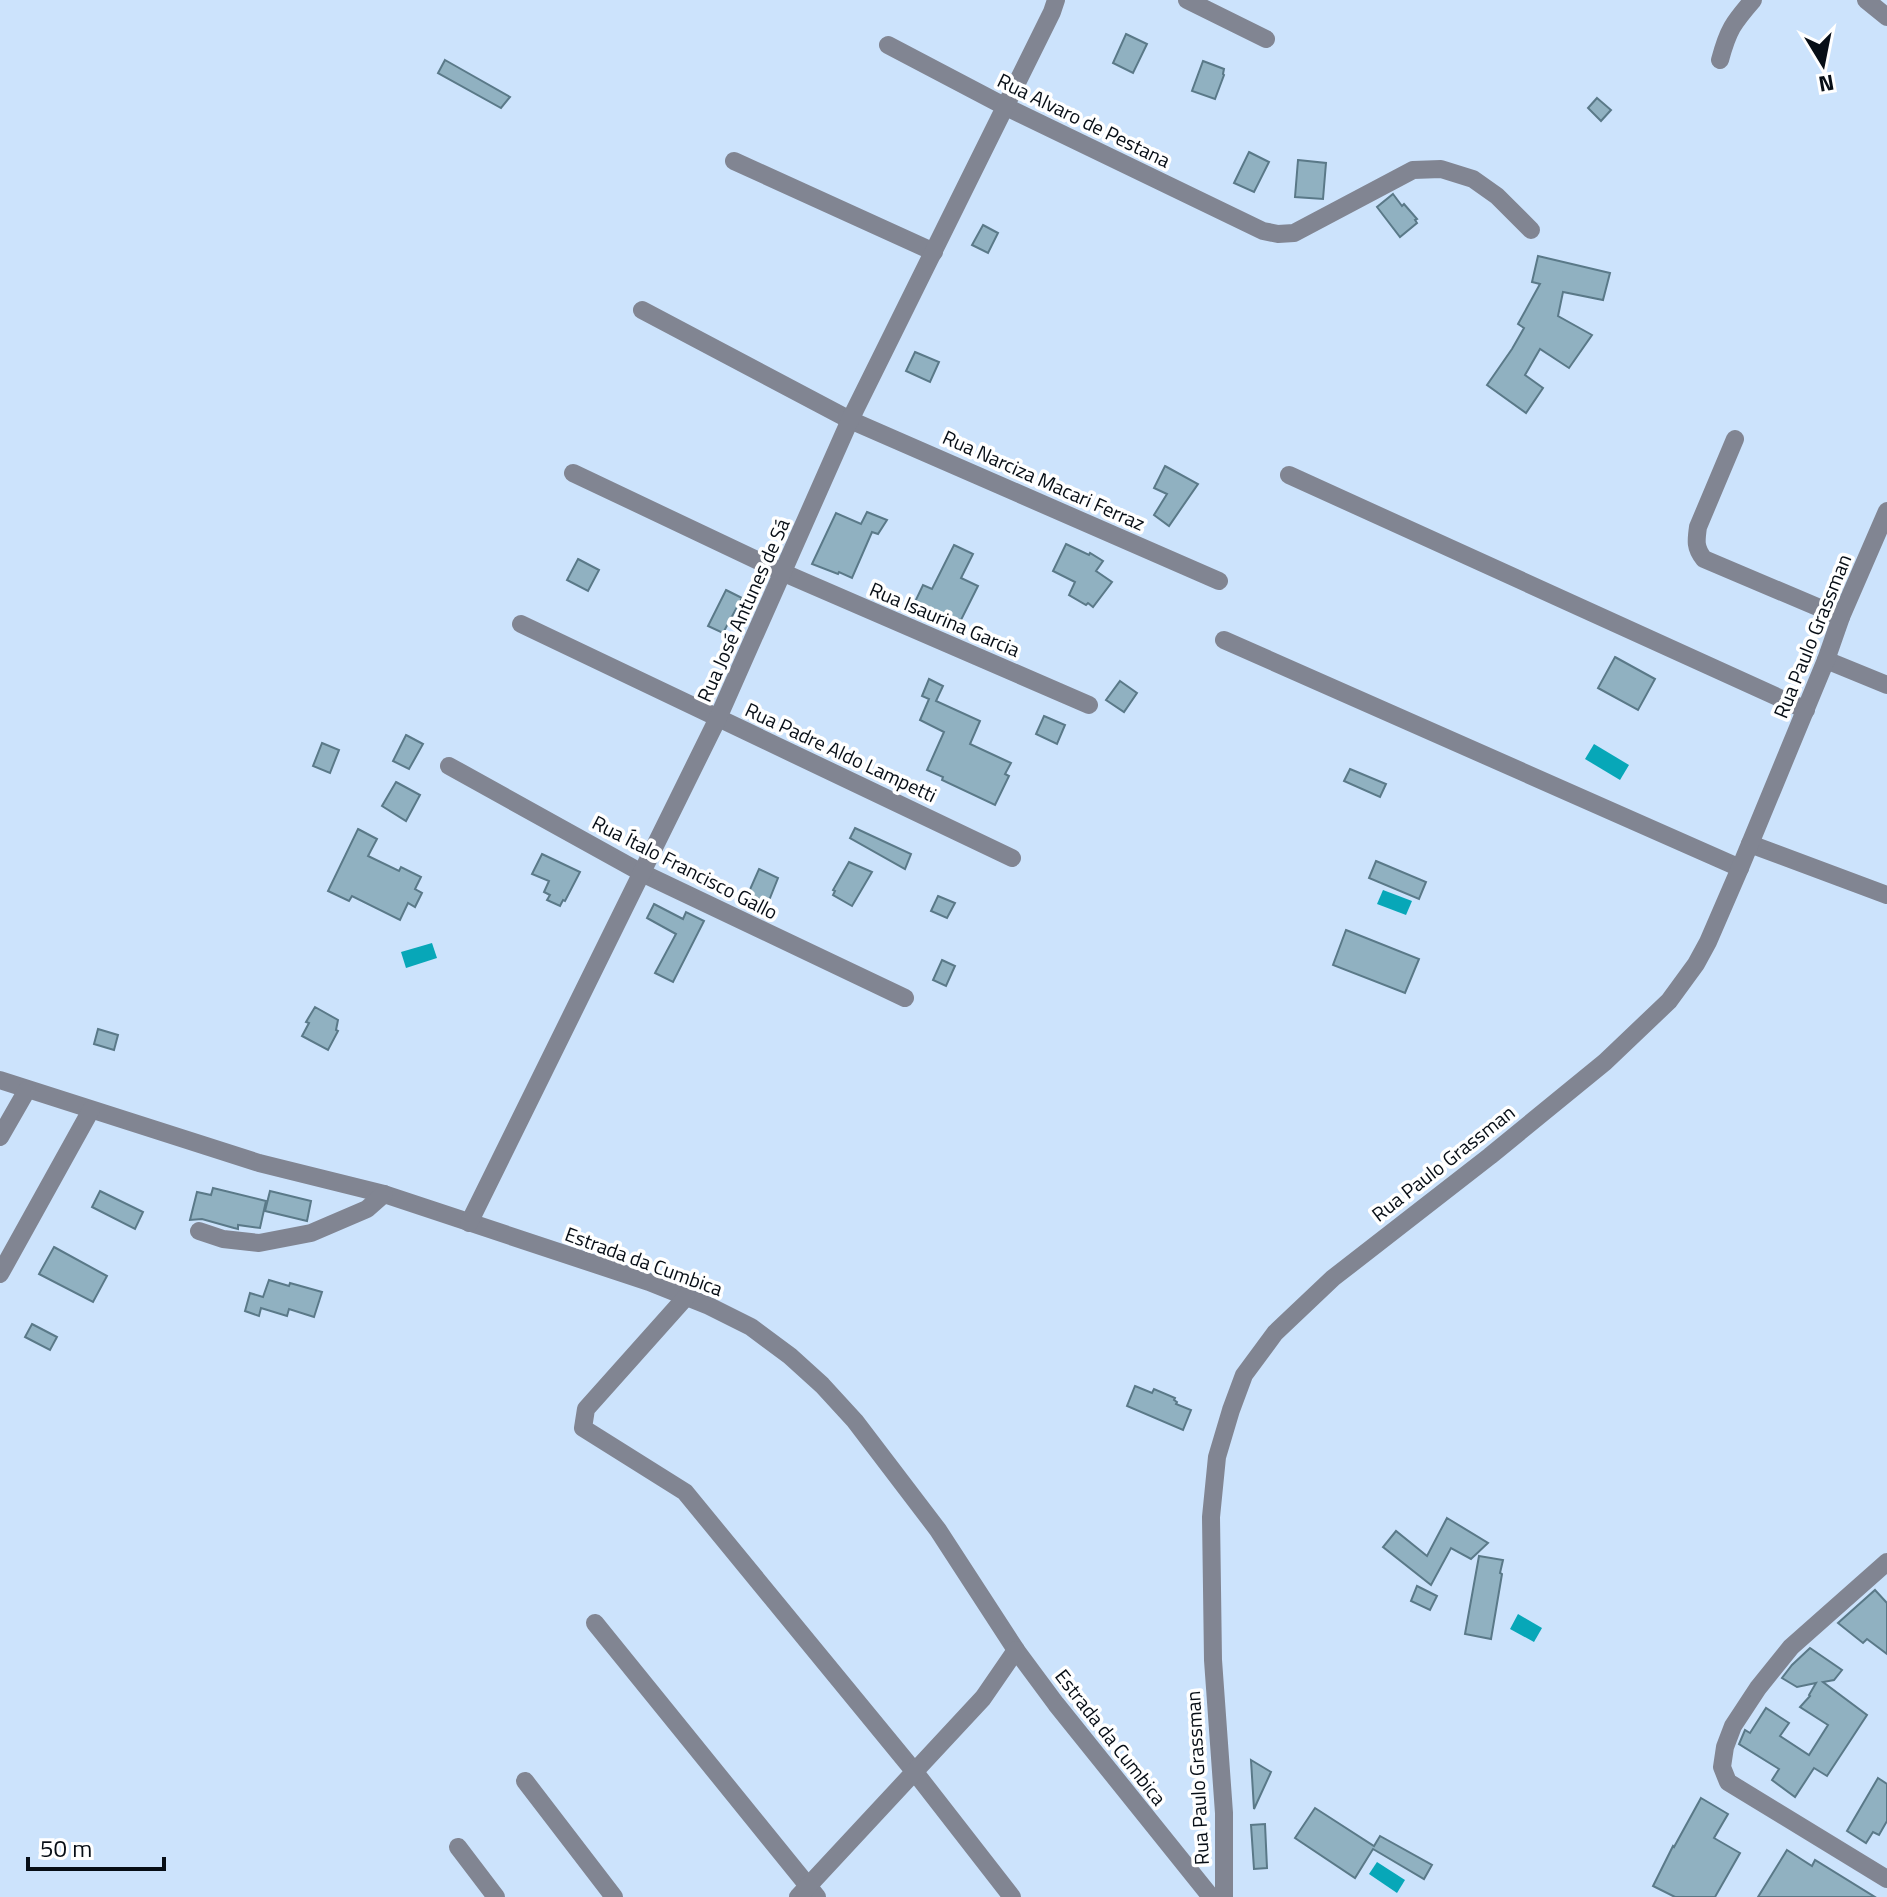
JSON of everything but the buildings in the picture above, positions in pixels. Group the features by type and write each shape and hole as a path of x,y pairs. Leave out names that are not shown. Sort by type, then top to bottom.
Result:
{"street":[{"path":"1187,0 1266,39"},
{"path":"1720,60 1726,35 1733,22 1753,0"},
{"path":"1866,0 1887,17"},
{"name":"Rua José Antunes de Sá","path":"469,1223 718,718 850,420 1057,4"},
{"name":"Rua Alvaro de Pestana","path":"888,45 1006,107 1263,231 1294,233 1413,170 1441,169 1473,179 1497,196 1531,230"},
{"path":"734,161 934,252"},
{"name":"Rua Narciza Macari Ferraz","path":"642,310 850,420 1219,581"},
{"path":"1735,439 1698,527 1697,550 1704,559 1841,617"},
{"name":"Rua Isaurina Garcia","path":"573,473 784,573 1089,705"},
{"path":"1289,475 1806,710"},
{"name":"Rua Paulo Grassman","path":"1224,1897 1223,1799 1213,1660 1211,1517 1217,1457 1244,1375 1275,1333 1333,1278 1593,1072 1669,1001 1696,964 1740,868 1841,617 1886,518"},
{"name":"Rua Padre Aldo Lampetti","path":"521,624 1012,858"},
{"path":"1224,640 1740,868"},
{"path":"1826,660 1887,685"},
{"name":"Rua Ítalo Francisco Gallo","path":"449,766 642,873 905,998"},
{"path":"1750,844 1887,895"},
{"name":"Estrada da Cumbica","path":"0,1080 259,1163 384,1194 649,1282 751,1327 790,1356 855,1421 938,1530 1016,1650 1056,1704 1211,1897"},
{"path":"0,1137 27,1090"},
{"path":"0,1274 91,1110"},
{"path":"199,1231 223,1239 259,1243 311,1233 367,1209 384,1194"},
{"path":"686,1297 586,1409 583,1428 685,1492 914,1771 1012,1897"},
{"path":"1887,1562 1791,1647 1733,1726 1722,1767 1728,1782 1887,1879"},
{"path":"595,1623 808,1893 914,1771 983,1698 1016,1650"},
{"path":"525,1781 614,1897"},
{"path":"458,1847 496,1897"}],"water":[{"path":"1594,744 1629,765 1620,780 1585,759"},
{"path":"1383,890 1412,901 1406,915 1377,904"},
{"path":"432,943 437,958 406,968 401,952"},
{"path":"1518,1614 1542,1628 1534,1642 1510,1629"},
{"path":"1377,1862 1405,1880 1397,1893 1369,1874"}]}
